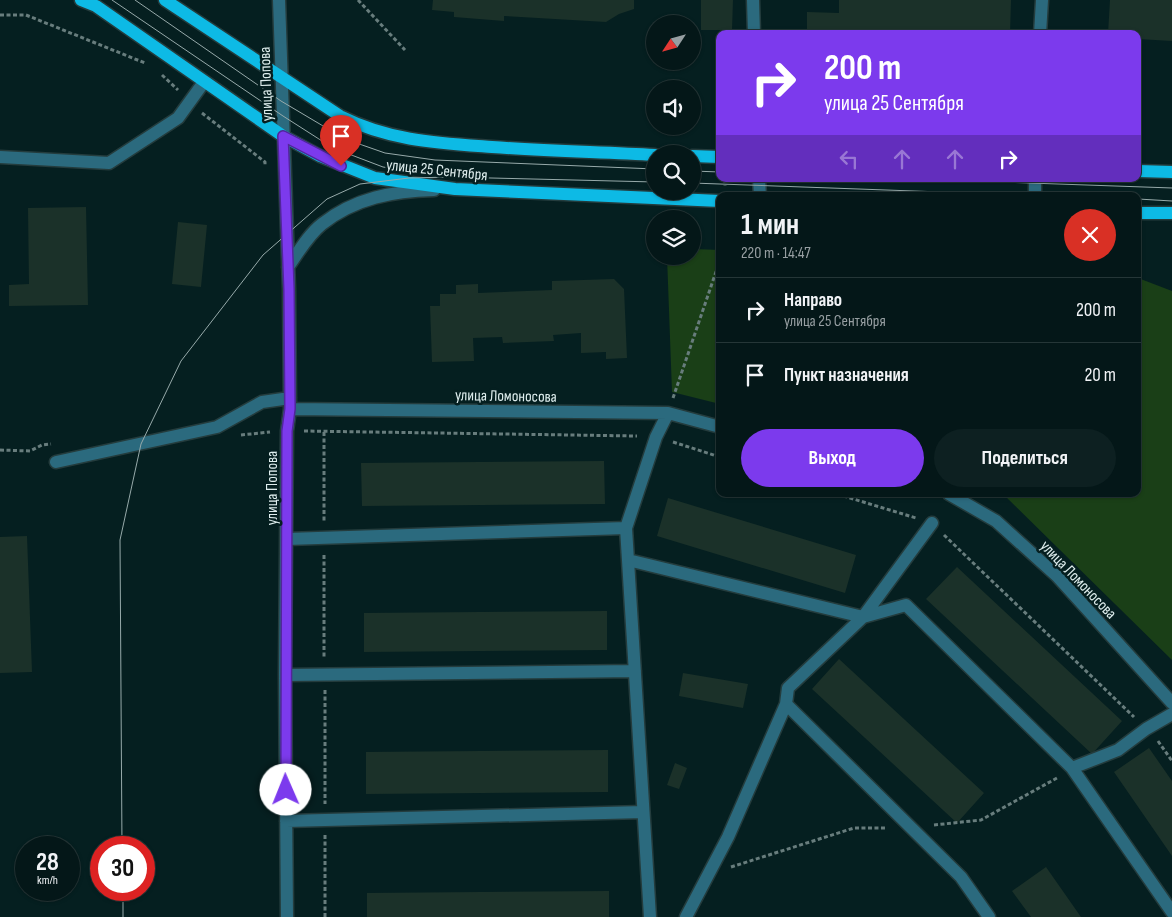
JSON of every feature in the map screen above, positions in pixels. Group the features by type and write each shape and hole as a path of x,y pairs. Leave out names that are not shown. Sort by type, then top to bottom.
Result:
{"main road":[{"name":"улица 25 Сентября","path":"81,0 96,6 283,136 320,156 375,178 455,189 716,201"},
{"path":"165,0 340,116 362,127 389,136 441,144 494,148 646,155"},
{"path":"701,157 716,158"},
{"path":"1141,171 1172,172"},
{"path":"1141,212 1172,213"}],"street":[{"name":"улица Попова","path":"280,0 290,404 287,431 285,676 287,917"},
{"path":"753,0 754,30"},
{"path":"1040,30 1042,0"},
{"path":"0,157 109,163 178,118 204,82"},
{"path":"288,267 320,225 343,210 370,197 403,191 455,189"},
{"name":"улица Ломоносова","path":"56,462 217,427 262,402 668,413 716,426"},
{"path":"650,917 626,528 656,437 668,413"},
{"name":"улица Ломоносова","path":"953,497 996,521 1057,576 1172,703"},
{"path":"686,917 728,837 786,704 788,688 864,617 932,523"},
{"path":"287,539 626,528"},
{"path":"628,560 864,617 906,605 1072,768 1172,912"},
{"path":"285,676 634,671"},
{"path":"786,704 961,877 989,917"},
{"path":"1072,768 1118,750 1146,729 1172,714"},
{"path":"286,821 643,812"}],"path":[{"path":"358,0 405,50"},
{"path":"0,14 26,15 151,66"},
{"path":"158,72 203,114 265,162 266,172"},
{"path":"668,413 716,272"},
{"path":"240,435 287,431 656,437 716,456"},
{"path":"0,450 30,451 42,445 60,444"},
{"path":"847,497 932,523 1155,737 1172,761"}],"green space":[{"path":"701,249 716,250 716,403 672,392 667,265 701,265"},
{"path":"1141,279 1172,291 1172,660 1006,497 1141,497"}],"building":[{"path":"433,0 634,0 634,9 619,14 606,22 504,16 504,21 454,17 454,12 432,10"},
{"path":"701,0 733,0 732,30 701,30"},
{"path":"839,0 1011,0 1010,30 807,30 807,12 839,13"},
{"path":"1110,0 1172,0 1172,41 1141,39 1141,30 1108,30"},
{"path":"86,207 88,305 9,306 9,285 29,284 28,208"},
{"path":"178,222 207,225 201,287 172,284"},
{"path":"614,279 624,289 627,358 606,359 606,352 581,353 581,333 553,335 554,341 503,343 502,337 473,338 474,361 432,362 430,306 440,306 440,294 456,294 456,285 478,284 478,293 552,290 552,281"},
{"path":"604,461 605,504 362,506 361,463"},
{"path":"668,498 856,555 845,593 657,536"},
{"path":"27,536 32,672 0,673 0,537"},
{"path":"957,567 1122,721 1092,754 926,599"},
{"path":"607,611 607,650 364,652 364,613"},
{"path":"839,659 984,793 957,823 812,689"},
{"path":"683,673 748,684 743,708 679,696"},
{"path":"1149,748 1172,781 1172,856 1114,772"},
{"path":"608,750 608,792 366,794 366,752"},
{"path":"675,763 687,768 679,789 667,785"},
{"path":"1046,867 1081,917 1031,917 1012,891"},
{"path":"609,891 609,917 367,917 367,893"}],"tram line":[{"path":"112,0 333,148 383,167 423,173"},
{"path":"135,0 281,101 345,139 385,153 435,160 646,169"},
{"path":"701,171 716,172"},
{"path":"122,836 120,540 141,444 181,361 263,255 327,199 360,184 409,178 450,177 646,182"},
{"path":"1001,182 1172,188"},
{"path":"701,183 941,192"},
{"path":"1141,199 1172,201"},
{"path":"123,901 123,917"}],"route":[{"path":"286,790 287,431 290,398 288,228 283,136 341,166"}]}
